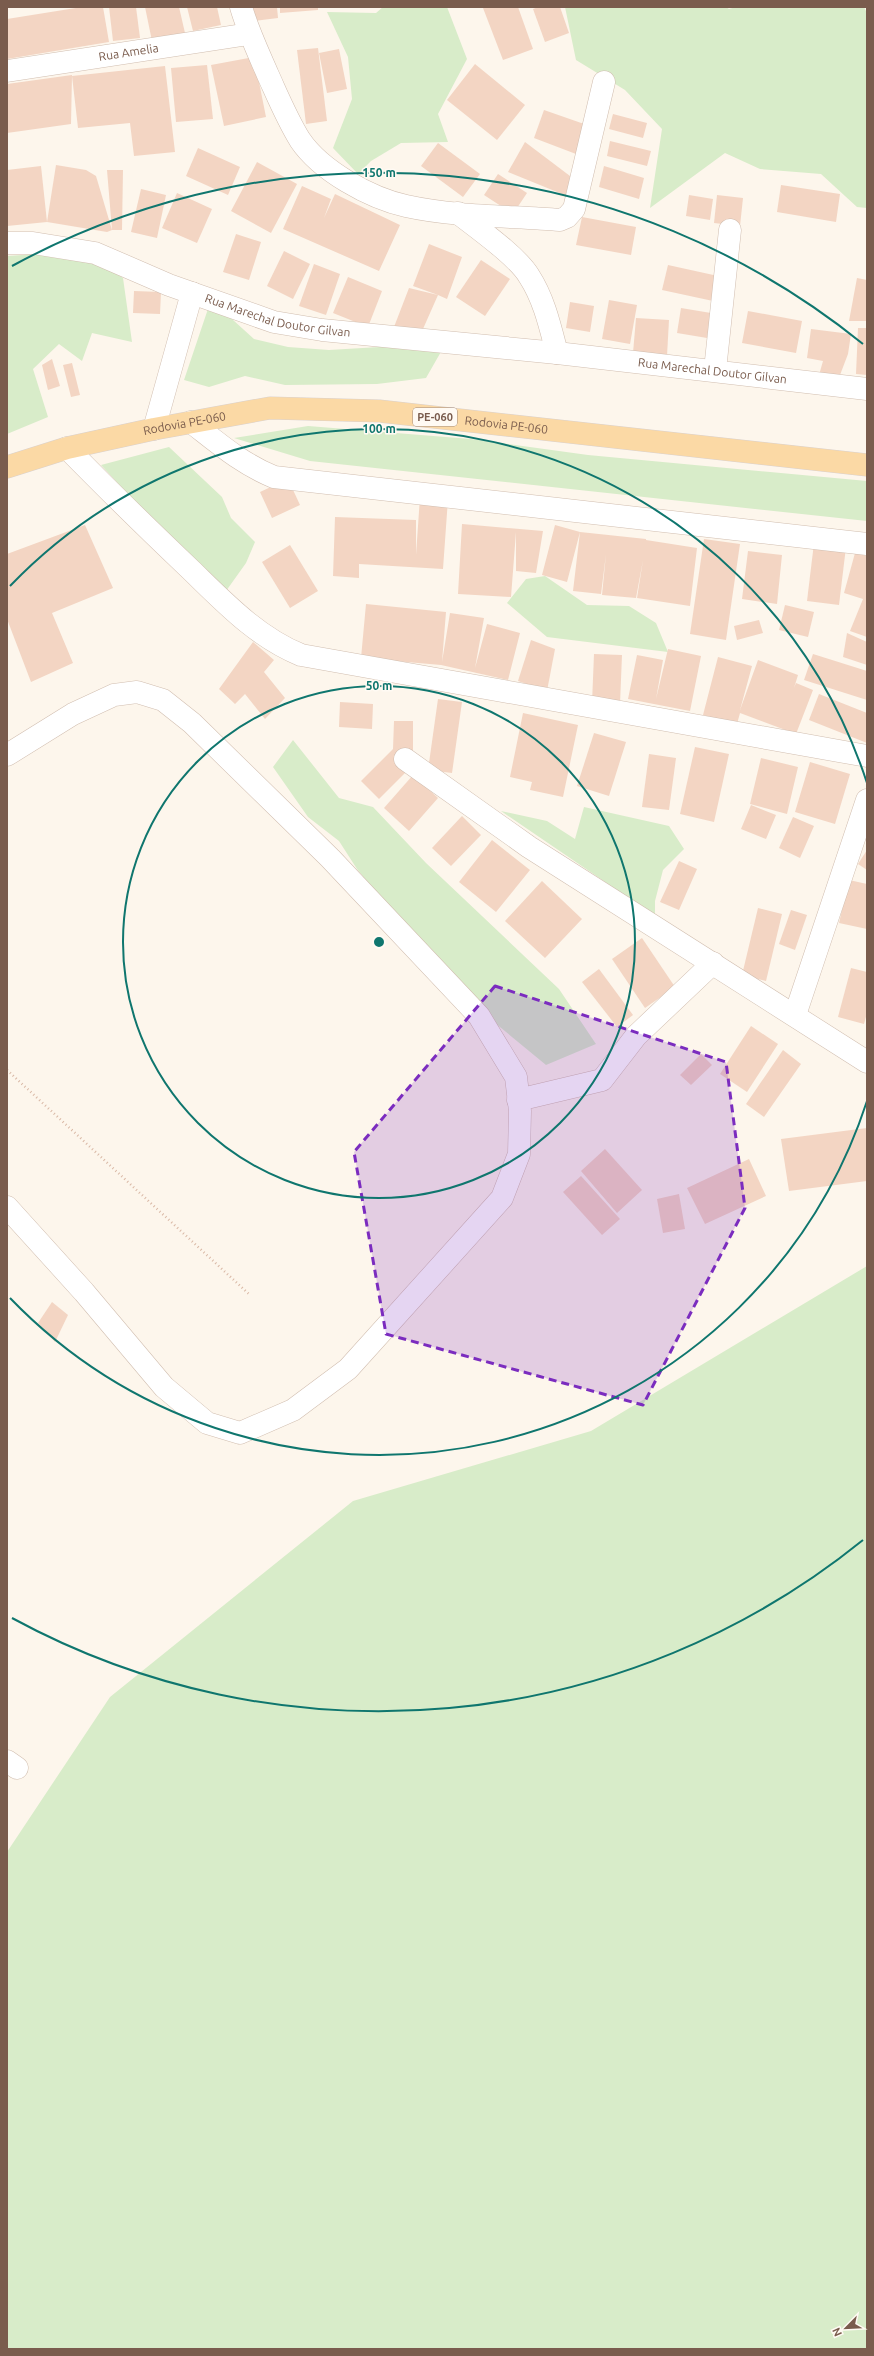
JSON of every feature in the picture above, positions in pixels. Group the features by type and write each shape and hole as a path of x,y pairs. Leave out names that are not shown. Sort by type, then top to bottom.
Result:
{"main road":[{"name":"Rodovia PE-060","path":"7,466 67,448 154,429 270,408 379,411 867,465"}],"street":[{"path":"241,7 249,34 283,110 301,141 328,168 364,192 406,206 458,213 560,220 567,218 574,209 604,82"},
{"name":"Rua Amelia","path":"7,71 249,34"},
{"path":"458,213 495,242 528,274 543,303 558,353"},
{"path":"715,370 730,230"},
{"name":"Rua Marechal Doutor Gilvan","path":"7,243 33,243 95,253 192,294 274,322 322,330 558,353 715,370 867,389"},
{"path":"154,429 192,294"},
{"path":"192,422 232,455 254,469 274,477 867,544"},
{"path":"67,448 128,510 246,622 277,645 301,655 867,756"},
{"path":"7,755 73,714 114,695 137,692 164,700 192,723 330,858 479,1016 516,1077 520,1154 502,1198 348,1369 293,1410 240,1433 207,1423 164,1387 84,1292 7,1207"},
{"path":"405,759 529,847 630,913 713,963 867,1062"},
{"path":"795,1015 867,800"},
{"path":"518,1100 602,1080 636,1036 713,963"}],"path":[{"path":"7,1070 250,1295"}],"highlighted area":[{"path":"495,986 726,1062 745,1208 643,1405 386,1334 354,1152"}],"green space":[{"path":"383,7 447,7 467,59 438,114 448,142 401,143 371,161 358,174 333,148 352,99 348,57 327,12 376,13"},
{"path":"565,7 726,7 729,9 736,7 864,7 867,13 867,208 857,207 821,174 760,169 725,153 650,208 662,129 625,90 576,60"},
{"path":"83,251 123,278 132,342 92,333 82,361 59,344 33,369 48,417 7,434 7,256"},
{"path":"211,300 254,339 288,347 329,350 446,343 426,378 377,384 285,385 245,376 209,387 184,380"},
{"path":"308,426 471,439 588,455 867,481 867,521 310,461 234,438"},
{"path":"169,447 222,497 231,518 255,542 246,563 226,591 175,545 101,465"},
{"path":"545,576 587,605 629,606 656,623 668,652 547,637 507,603 526,579"},
{"path":"293,740 339,798 373,807 426,863 559,989 596,1044 546,1065 455,990 357,869 339,841 308,817 273,767"},
{"path":"584,807 669,826 684,849 663,870 655,901 655,916 501,811 547,821 575,839"},
{"path":"867,1266 867,2349 7,2349 7,1852 110,1697 353,1501 591,1431"}],"building":[{"path":"82,7 103,7 109,42 7,59 7,19"},
{"path":"109,7 136,7 140,38 113,41"},
{"path":"145,7 179,7 185,33 152,41"},
{"path":"187,7 217,7 221,25 193,31"},
{"path":"252,7 277,7 278,18 253,21"},
{"path":"280,7 318,7 318,10 280,13"},
{"path":"518,7 533,49 503,60 483,8"},
{"path":"538,7 560,7 569,33 545,42 533,9"},
{"path":"318,48 327,121 306,124 297,50"},
{"path":"339,49 347,89 327,93 319,53"},
{"path":"254,57 266,117 224,126 211,65"},
{"path":"475,64 525,105 497,140 447,100"},
{"path":"207,65 213,119 176,122 171,68"},
{"path":"165,66 175,152 134,156 130,123 78,128 72,76"},
{"path":"72,75 71,124 7,133 7,84"},
{"path":"544,110 587,125 576,154 534,138"},
{"path":"613,114 647,123 643,138 609,129"},
{"path":"610,141 651,151 647,166 607,156"},
{"path":"525,142 570,176 567,196 508,172"},
{"path":"438,143 480,174 463,197 421,166"},
{"path":"198,148 240,167 228,195 186,176"},
{"path":"257,162 297,184 271,233 231,211"},
{"path":"56,165 86,170 96,176 112,230 107,232 47,222"},
{"path":"41,166 47,222 7,226 7,170"},
{"path":"604,166 644,178 639,199 599,187"},
{"path":"107,170 123,170 122,230 112,230"},
{"path":"498,174 527,193 513,214 484,195"},
{"path":"781,185 840,194 836,222 777,212"},
{"path":"302,186 331,199 324,218 335,194 400,225 379,271 283,229"},
{"path":"141,189 166,195 157,238 131,232"},
{"path":"177,193 212,209 197,243 162,228"},
{"path":"689,195 713,199 710,220 686,216"},
{"path":"717,195 743,198 740,226 714,223"},
{"path":"582,217 636,227 631,255 576,245"},
{"path":"236,234 261,242 249,280 223,272"},
{"path":"429,244 462,257 447,299 413,286"},
{"path":"284,251 310,264 293,299 267,286"},
{"path":"481,260 510,279 485,316 456,297"},
{"path":"314,264 340,274 326,315 299,306"},
{"path":"668,265 718,276 713,301 662,290"},
{"path":"348,277 382,291 368,327 333,313"},
{"path":"857,278 867,280 867,321 849,321"},
{"path":"409,288 438,295 419,338 394,327"},
{"path":"134,291 161,292 160,314 133,313"},
{"path":"609,300 637,305 630,344 602,339"},
{"path":"570,302 594,306 590,332 566,328"},
{"path":"681,308 711,313 707,338 677,333"},
{"path":"748,311 802,321 796,353 742,343"},
{"path":"636,318 669,320 667,356 633,353"},
{"path":"858,328 867,328 867,375 856,374"},
{"path":"811,329 851,334 848,354 840,375 819,375 823,361 807,358"},
{"path":"52,359 60,386 48,390 42,365"},
{"path":"72,363 80,395 71,397 63,365"},
{"path":"288,479 300,505 272,518 260,492"},
{"path":"420,497 448,499 443,569 359,564 359,578 333,576 335,517 416,520 416,555"},
{"path":"462,524 543,531 536,573 516,571 516,532 511,597 458,594"},
{"path":"85,525 113,588 52,613 73,663 31,682 7,619 7,554"},
{"path":"555,525 580,532 567,582 542,575"},
{"path":"580,532 646,539 697,548 690,606 637,598 643,560 636,598 602,595 606,554 601,594 573,591"},
{"path":"704,539 740,544 726,640 690,634"},
{"path":"814,543 846,547 839,605 807,601"},
{"path":"290,545 318,591 290,608 262,562"},
{"path":"748,551 782,555 777,604 742,599"},
{"path":"855,553 867,556 867,637 850,631 863,599 844,593"},
{"path":"366,604 446,612 442,662 450,613 484,618 475,668 487,624 520,633 508,680 441,665 361,658"},
{"path":"785,605 814,612 808,637 779,630"},
{"path":"759,620 763,633 737,640 734,626"},
{"path":"847,633 867,642 867,665 843,657"},
{"path":"531,640 555,649 547,691 518,681"},
{"path":"253,642 274,660 264,672 285,698 265,719 245,694 235,704 219,689"},
{"path":"668,649 701,656 690,711 628,699 637,655 663,660 656,699"},
{"path":"594,654 622,655 620,704 592,703"},
{"path":"813,654 867,671 867,700 804,680"},
{"path":"718,657 752,666 740,710 758,660 798,675 794,688 796,683 813,690 796,734 740,713 737,724 703,715"},
{"path":"819,694 867,713 867,743 809,720"},
{"path":"438,699 462,702 452,773 428,770"},
{"path":"340,702 373,704 372,729 339,727"},
{"path":"523,713 578,725 563,797 530,790 532,782 510,777"},
{"path":"394,721 413,721 413,751 397,751 412,766 379,799 361,781 393,749"},
{"path":"594,733 626,742 609,796 577,786"},
{"path":"695,747 729,754 714,822 680,814"},
{"path":"649,754 676,758 669,810 642,807"},
{"path":"761,758 798,767 787,814 750,804"},
{"path":"810,762 850,774 835,824 795,812"},
{"path":"413,775 438,798 409,831 384,808"},
{"path":"751,805 776,815 766,839 741,829"},
{"path":"462,816 481,835 451,866 432,848"},
{"path":"793,817 814,826 800,858 779,848"},
{"path":"492,840 530,870 496,912 459,882"},
{"path":"867,850 867,870 858,864"},
{"path":"679,861 697,869 679,910 660,902"},
{"path":"849,880 867,884 867,929 839,923"},
{"path":"542,881 582,919 545,958 505,921"},
{"path":"758,908 782,914 766,981 742,975"},
{"path":"791,910 807,915 795,950 779,944"},
{"path":"642,938 675,987 645,1008 612,959"},
{"path":"851,968 867,972 867,1013 864,1024 838,1017"},
{"path":"599,969 633,1015 617,1027 582,982"},
{"path":"751,1026 778,1044 747,1092 720,1074"},
{"path":"783,1050 801,1064 764,1117 746,1104"},
{"path":"701,1054 712,1065 691,1085 680,1075"},
{"path":"867,1128 867,1181 789,1191 781,1139"},
{"path":"605,1149 642,1190 617,1213 581,1171"},
{"path":"749,1159 766,1196 705,1224 687,1188"},
{"path":"581,1176 620,1219 602,1235 563,1192"},
{"path":"679,1194 685,1229 663,1233 657,1199"},
{"path":"52,1302 68,1315 55,1342 38,1323"}]}
